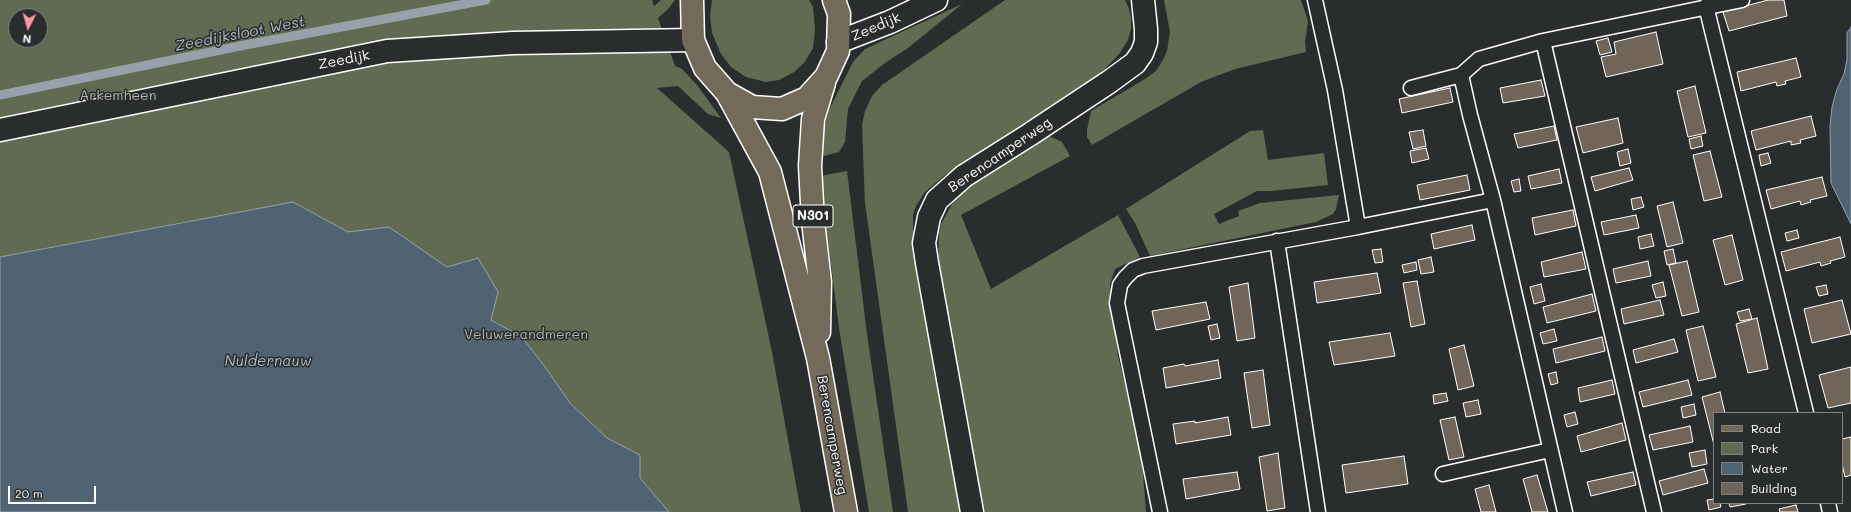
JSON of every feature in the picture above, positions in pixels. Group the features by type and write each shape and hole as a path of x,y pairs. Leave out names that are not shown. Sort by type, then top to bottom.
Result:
{"main road":[{"path":"692,0 693,40 705,68 727,92 752,107 782,109 807,98 826,77 838,51 839,14 834,0"},
{"name":"Berencamperweg","path":"818,358 820,282 813,221 810,166 813,119 826,77"},
{"name":"Berencamperweg","path":"727,92 770,172 818,358 846,512"}],"street":[{"name":"Zeedijk","path":"838,42 890,22 936,0"},
{"name":"Berencamperweg","path":"972,512 924,243 929,217 937,200 964,176 1109,82 1134,63 1142,53 1146,42 1143,0"},
{"name":"Zeedijk","path":"0,130 387,51 513,43 693,40"}],"lane":[{"path":"1315,0 1335,90 1358,227"},
{"path":"1411,88 1461,75 1479,59 1543,41 1706,6 1742,0"},
{"path":"1706,6 1806,412"},
{"path":"1543,41 1654,512"},
{"path":"1461,75 1470,115 1493,200 1565,512"},
{"path":"1160,512 1117,303 1120,285 1133,270 1143,266 1358,227 1493,200"},
{"path":"1277,241 1318,512"},
{"path":"1443,474 1550,450"}],"green space":[{"path":"0,0 652,0 654,6 661,0 675,0 658,18 675,66 682,69 697,85 721,118 708,114 678,86 657,88 729,152 772,352 801,512 0,512 190,221 0,257"},
{"path":"712,0 809,0 813,7 815,29 813,48 804,63 794,72 779,80 766,82 746,77 731,67 721,54 712,33 710,16"},
{"path":"1005,0 1125,0 1131,17 1131,29 1128,40 1120,53 1101,73 944,176 925,192 916,206 913,215 913,228 916,265 961,512 908,512 865,203 862,125 865,111 872,96 882,85"},
{"path":"1164,0 1301,0 1308,21 1305,42 1306,52 1235,69 1201,82 1092,145 1087,137 1091,111 1145,79 1156,71 1163,60 1167,51 1170,32"},
{"path":"962,4 908,48 885,63 862,81 848,109 845,142 839,152 820,157 821,139 829,110 853,62 865,49"},
{"path":"1263,130 1268,160 1324,153 1328,185 1257,191 1214,214 1219,224 1239,216 1238,211 1260,203 1339,195 1336,209 1333,214 1316,222 1150,256 1135,223 1126,209 1250,131"},
{"path":"1049,136 1062,142 1070,156 961,215 991,289 1118,215 1140,257 1115,269 1110,284 1118,356 1141,449 1146,512 984,512 938,261 939,234 941,224 952,204 976,179"},
{"path":"847,171 867,334 893,512 869,512 839,328 820,176"}],"water":[{"path":"1851,27 1851,224 1831,183 1830,126 1832,107 1837,89 1844,74 1847,60 1847,33"},
{"name":"Nuldernauw","path":"293,202 348,232 389,227 447,267 478,258 498,292 491,320 522,337 570,403 607,438 640,455 640,478 669,512 0,512 0,257"}],"building":[{"path":"1768,0 1784,0 1787,16 1729,31 1723,12"},
{"path":"1656,32 1663,64 1606,77 1601,57 1616,54 1614,42"},
{"path":"1608,38 1612,52 1600,55 1596,41"},
{"path":"1796,58 1801,77 1785,81 1786,84 1777,86 1776,82 1741,91 1737,72"},
{"path":"1541,80 1545,96 1503,103 1500,88"},
{"path":"1695,86 1706,133 1688,137 1677,91"},
{"path":"1450,88 1453,102 1402,113 1399,99"},
{"path":"1811,116 1816,136 1800,140 1801,143 1791,145 1791,141 1756,150 1751,131"},
{"path":"1618,118 1623,143 1583,153 1576,127"},
{"path":"1554,126 1557,140 1518,148 1514,134"},
{"path":"1423,130 1426,146 1413,149 1409,132"},
{"path":"1701,136 1703,146 1691,149 1689,139"},
{"path":"1426,148 1429,159 1412,163 1410,151"},
{"path":"1628,149 1631,163 1620,166 1617,152"},
{"path":"1710,151 1722,197 1704,201 1693,155"},
{"path":"1768,153 1771,163 1761,166 1759,155"},
{"path":"1629,168 1633,180 1595,191 1591,177"},
{"path":"1559,169 1562,183 1531,189 1528,176"},
{"path":"1467,175 1470,190 1420,200 1417,185"},
{"path":"1822,177 1827,196 1810,200 1811,202 1801,205 1800,201 1771,209 1766,190"},
{"path":"1519,179 1521,191 1514,192 1511,181"},
{"path":"1641,197 1644,207 1633,210 1631,199"},
{"path":"1673,202 1683,243 1667,247 1657,206"},
{"path":"1573,210 1576,226 1535,235 1532,218"},
{"path":"1636,215 1639,228 1604,235 1601,222"},
{"path":"1472,225 1475,240 1434,249 1431,234"},
{"path":"1797,230 1799,238 1787,241 1785,233"},
{"path":"1651,234 1654,246 1640,249 1638,237"},
{"path":"1732,235 1743,280 1725,285 1713,240"},
{"path":"1840,237 1845,257 1830,261 1831,263 1821,266 1820,262 1786,271 1781,252"},
{"path":"1381,249 1383,262 1375,263 1372,250"},
{"path":"1673,249 1676,263 1667,265 1664,251"},
{"path":"1582,252 1586,269 1544,277 1541,262"},
{"path":"1431,257 1434,272 1421,274 1418,260"},
{"path":"1648,261 1651,276 1616,283 1613,269"},
{"path":"1687,261 1699,312 1682,316 1669,265"},
{"path":"1416,262 1417,270 1404,273 1402,265"},
{"path":"1377,273 1381,293 1317,303 1314,282"},
{"path":"1417,281 1425,324 1411,327 1403,283"},
{"path":"1663,282 1666,296 1656,298 1652,285"},
{"path":"1248,283 1255,338 1237,341 1229,287"},
{"path":"1541,284 1545,301 1534,304 1530,287"},
{"path":"1826,285 1828,294 1819,296 1816,287"},
{"path":"1592,294 1596,311 1547,323 1543,307"},
{"path":"1660,300 1664,315 1624,324 1621,309"},
{"path":"1842,300 1851,334 1812,343 1804,309"},
{"path":"1206,302 1210,319 1156,330 1152,311"},
{"path":"1749,309 1752,319 1740,321 1737,312"},
{"path":"1757,318 1768,369 1748,373 1736,324"},
{"path":"1217,324 1220,338 1211,340 1208,326"},
{"path":"1703,326 1716,377 1698,381 1686,330"},
{"path":"1554,329 1557,341 1543,344 1540,333"},
{"path":"1390,333 1395,356 1334,365 1329,342"},
{"path":"1602,337 1605,351 1556,363 1553,349"},
{"path":"1674,339 1678,352 1636,363 1633,350"},
{"path":"1464,345 1474,386 1458,390 1449,349"},
{"path":"1218,360 1221,378 1166,388 1163,368"},
{"path":"1851,367 1851,403 1828,408 1819,375"},
{"path":"1263,370 1270,425 1252,428 1244,373"},
{"path":"1556,372 1558,383 1551,385 1548,374"},
{"path":"1612,380 1615,394 1580,402 1578,388"},
{"path":"1688,380 1692,395 1643,407 1639,392"},
{"path":"1720,392 1725,412 1713,412 1713,441 1702,397"},
{"path":"1446,393 1448,401 1434,404 1433,395"},
{"path":"1478,400 1481,414 1466,417 1463,403"},
{"path":"1694,404 1696,415 1683,418 1681,407"},
{"path":"1575,412 1578,424 1567,427 1564,415"},
{"path":"1228,417 1231,435 1176,444 1173,424 1195,421 1195,423"},
{"path":"1455,417 1464,457 1449,460 1440,420"},
{"path":"1622,423 1626,440 1581,452 1577,436"},
{"path":"1690,426 1693,442 1653,450 1649,435"},
{"path":"1851,437 1851,475 1845,477 1843,468 1843,439"},
{"path":"1705,450 1707,464 1692,467 1689,453"},
{"path":"1278,453 1285,508 1267,511 1259,457"},
{"path":"1404,456 1408,484 1346,493 1342,465"},
{"path":"1704,469 1708,483 1663,495 1659,481"},
{"path":"1237,472 1240,489 1186,499 1183,479"},
{"path":"1633,472 1636,485 1591,496 1587,482"},
{"path":"1537,475 1548,512 1532,512 1523,479"},
{"path":"1489,485 1496,512 1481,512 1475,489"},
{"path":"1713,499 1713,504 1720,504 1721,507 1709,510 1707,500"},
{"path":"1729,504 1746,504 1730,507"},
{"path":"1796,505 1798,512 1780,512 1779,509"}],"waterway":[{"name":"Zeedijksloot West","path":"0,95 245,45 486,0"}],"park label":[{"name":"Arkemheen","path":"118,96"},
{"name":"Veluwerandmeren","path":"526,335"}]}
